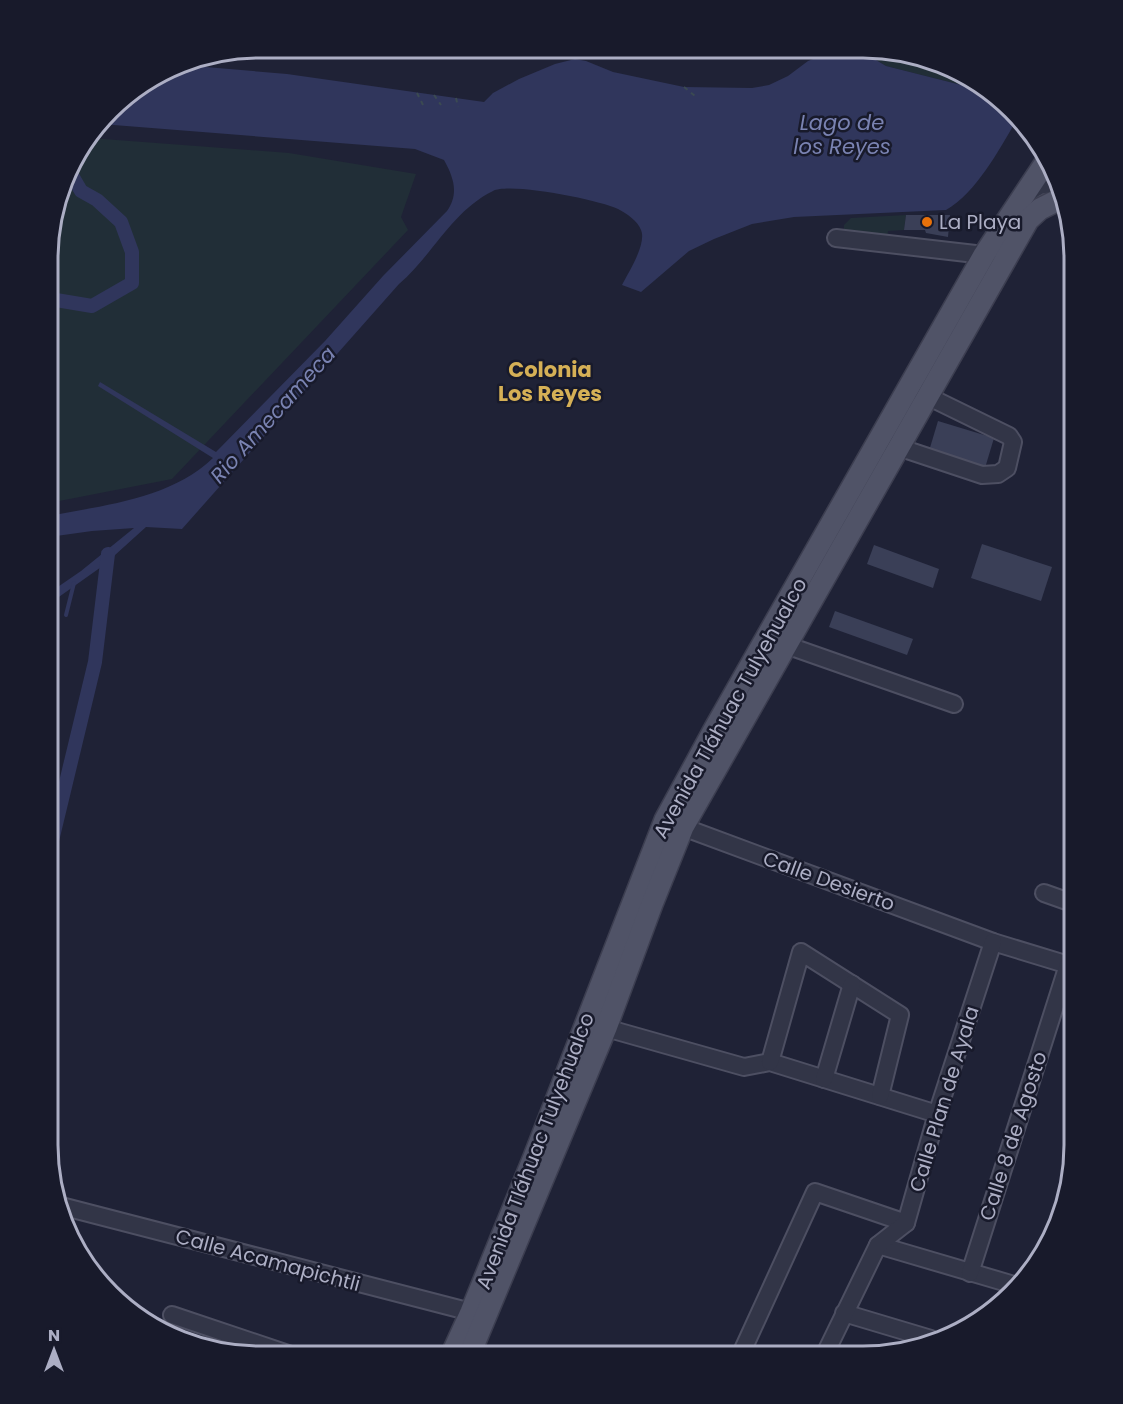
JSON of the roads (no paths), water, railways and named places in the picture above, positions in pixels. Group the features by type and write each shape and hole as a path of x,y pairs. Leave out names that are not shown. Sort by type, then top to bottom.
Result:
{"main road":[{"name":"Avenida Tláhuac Tulyehualco","path":"919,392 984,255 1042,168"},
{"name":"Avenida Tláhuac Tulyehualco","path":"474,1345 542,1159 674,824 919,392 1028,220 1054,197"},
{"name":"Avenida Tláhuac Tulyehualco","path":"456,1345 542,1159 606,1028 621,958"}],"street":[{"path":"1025,194 1040,186 1053,194"},
{"path":"836,238 984,255"},
{"path":"889,444 982,475 998,474 1007,468 1013,442 1009,436 919,392"},
{"path":"776,641 954,704"},
{"name":"Calle Desierto","path":"674,824 993,942 1064,964"},
{"path":"1044,893 1064,900"},
{"name":"Calle Plan de Ayala","path":"906,1223 937,1114 993,942"},
{"path":"770,1062 801,952 900,1015 880,1096"},
{"path":"824,1079 852,984"},
{"name":"Calle 8 de Agosto","path":"970,1273 1064,987"},
{"path":"606,1028 744,1067 770,1062 937,1114"},
{"path":"745,1345 815,1192 906,1223"},
{"name":"Calle Acamapichtli","path":"69,1208 471,1312"},
{"path":"829,1345 878,1245 906,1223"},
{"path":"878,1245 1008,1284"},
{"path":"844,1313 923,1336"},
{"path":"172,1314 262,1345"}],"water":[{"name":"Lago de los Reyes","path":"815,58 874,59 886,66 966,86 986,100 1013,126 977,182 946,210 794,217 752,224 689,251 641,292 622,285 636,258 642,236 635,220 628,215 608,205 555,193 517,189 493,191 466,210 454,222 182,529 146,527 104,565 58,598 58,587 134,528 58,536 58,514 114,504 157,491 196,472 213,458 98,386 100,382 216,452 325,341 383,276 447,211 454,192 453,180 444,160 415,149 110,125 137,100 159,85 203,67 287,74 484,102 493,93 519,79 555,64 575,59 613,72 684,87 752,88 769,85 788,76"}],"waterway":[{"path":"58,300 92,306 132,283 132,252 121,222 97,200 81,191 75,181"},
{"path":"58,816 95,662 108,554"},
{"path":"66,615 74,583"}],"place":[{"name":"La Playa","path":"927,222"}],"district":[{"name":"Colonia Los Reyes","path":"550,382"}],"water label":[{"name":"Rio Amecameca","path":"273,415"}]}
